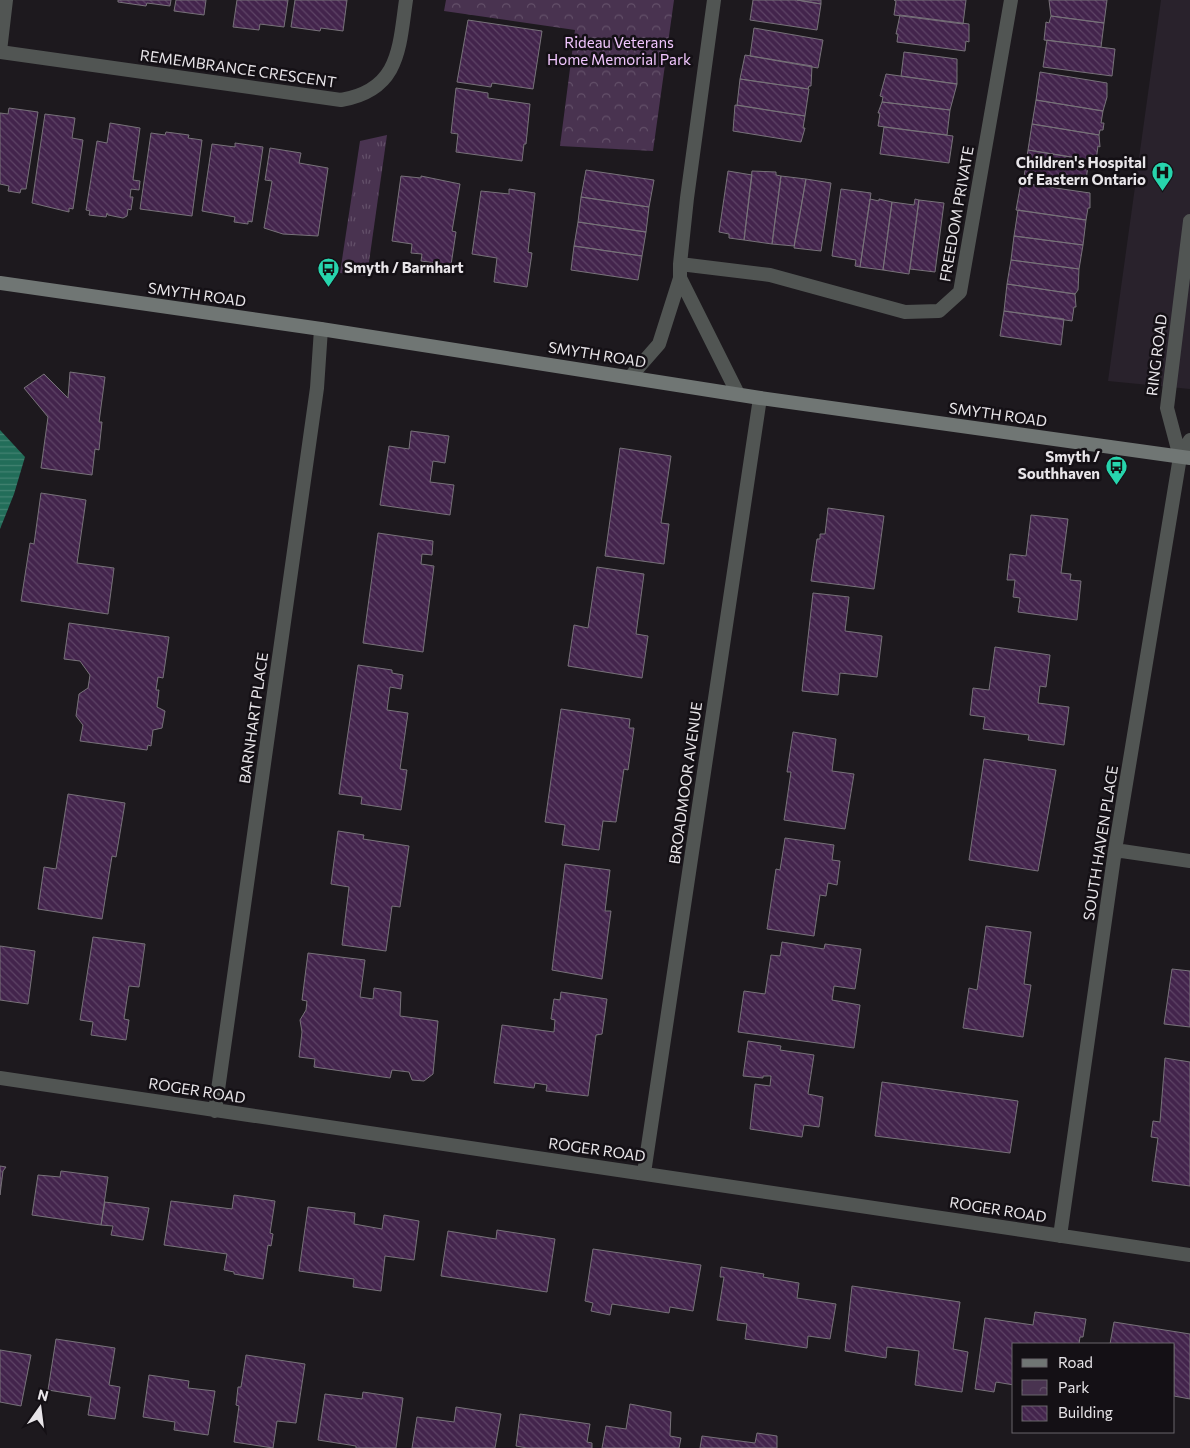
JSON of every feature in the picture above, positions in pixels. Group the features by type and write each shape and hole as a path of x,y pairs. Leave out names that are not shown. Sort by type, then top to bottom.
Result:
{"main road":[{"name":"SMYTH ROAD","path":"0,283 632,376 760,398 1185,458"}],"street":[{"name":"REMEMBRANCE CRESCENT","path":"6,0 0,51 342,100 354,98 376,87 392,69 397,58 406,0"},
{"path":"632,376 659,344 680,278 680,264 714,0"},
{"name":"FREEDOM PRIVATE","path":"680,264 770,274 906,312 939,311 960,292 1012,0"},
{"name":"RING ROAD","path":"1185,458 1167,408 1190,221"},
{"path":"680,278 738,394"},
{"name":"BARNHART PLACE","path":"215,1111 317,388 321,329"},
{"name":"BROADMOOR AVENUE","path":"644,1173 760,398"},
{"path":"1185,458 1190,440"},
{"name":"SOUTH HAVEN PLACE","path":"1060,1236 1115,850 1185,458"},
{"path":"1115,850 1190,861"},
{"name":"ROGER ROAD","path":"0,1078 1190,1255"}],"shaded area":[{"name":"Children's Hospital of Eastern Ontario","path":"1161,0 1190,0 1190,389 1108,381"},
{"path":"0,430 25,457 14,494 0,529"}],"green space":[{"name":"Rideau Veterans Home Memorial Park","path":"446,0 674,0 653,151 560,146 575,30 444,11"},
{"path":"387,135 367,276 340,273 360,141"}],"building":[{"path":"118,0 171,0 170,6 147,3 146,6 118,2"},
{"path":"176,0 206,0 204,15 174,11"},
{"path":"237,0 288,0 284,27 260,24 259,30 233,27"},
{"path":"295,0 347,0 343,31 321,28 320,31 291,27"},
{"path":"753,0 797,0 821,4 817,30 750,20"},
{"path":"797,0 821,0 821,4"},
{"path":"894,0 966,0 963,24 894,15 896,1"},
{"path":"1049,0 1107,0 1104,23 1051,16"},
{"path":"900,15 969,24 969,42 966,41 965,51 897,42 898,34 896,34"},
{"path":"1051,16 1104,23 1101,47 1044,40 1046,22 1049,23"},
{"path":"468,20 542,31 533,89 492,83 491,87 457,82"},
{"path":"754,28 823,40 818,68 750,56"},
{"path":"1047,40 1115,49 1112,76 1043,67"},
{"path":"904,52 957,59 957,84 901,76"},
{"path":"745,55 812,66 811,86 808,89 740,79"},
{"path":"1040,72 1107,83 1107,97 1103,111 1036,100"},
{"path":"886,74 957,84 950,110 882,102 883,97 880,96"},
{"path":"740,79 809,89 805,116 737,105"},
{"path":"456,88 488,93 488,98 530,104 526,144 524,144 522,161 456,152 458,134 451,133"},
{"path":"1036,100 1103,111 1101,123 1104,123 1103,130 1100,130 1099,135 1032,124"},
{"path":"882,102 950,110 947,135 878,126 880,113 878,113"},
{"path":"735,105 805,116 803,128 805,128 801,142 733,131"},
{"path":"9,108 38,112 26,189 21,189 20,193 8,191 9,186 0,184 0,113 8,114"},
{"path":"45,114 75,118 72,138 83,140 73,209 69,208 69,212 32,203"},
{"path":"110,123 140,128 133,180 140,181 139,190 131,189 130,197 133,197 131,210 128,209 127,216 123,218 108,215 107,213 106,217 89,215 90,211 86,210 97,141 107,143"},
{"path":"1032,124 1099,135 1100,147 1098,146 1096,161 1028,150"},
{"path":"884,127 953,136 949,163 880,154"},
{"path":"166,132 189,135 188,138 202,140 192,216 140,209 151,133 165,135"},
{"path":"235,143 263,147 252,222 248,221 248,224 234,222 235,217 202,211 212,144 235,147"},
{"path":"270,148 301,153 299,163 328,168 318,236 283,234 264,228 272,181 265,180"},
{"path":"1028,150 1089,160 1085,186 1024,177"},
{"path":"586,170 654,180 649,207 581,197"},
{"path":"728,171 752,175 744,240 729,238 729,234 719,232"},
{"path":"752,171 776,172 776,175 781,176 772,244 744,240"},
{"path":"401,176 421,178 421,176 460,184 452,231 456,232 451,265 421,261 422,254 411,253 412,244 392,241"},
{"path":"781,176 806,179 794,246 772,244"},
{"path":"806,179 831,183 821,251 794,248"},
{"path":"1021,183 1090,193 1090,208 1088,208 1086,220 1016,210"},
{"path":"509,189 535,193 528,252 532,253 527,287 494,282 497,258 472,254 481,191 509,194"},
{"path":"841,189 871,193 860,267 855,266 856,260 832,256"},
{"path":"581,197 649,207 646,232 578,222"},
{"path":"870,199 892,202 883,270 860,267"},
{"path":"915,199 919,200 909,274 883,270 892,202 914,205"},
{"path":"919,200 944,203 935,272 910,269"},
{"path":"1018,210 1086,220 1083,245 1014,236"},
{"path":"578,222 646,232 642,256 574,246"},
{"path":"1014,236 1083,245 1079,269 1011,260"},
{"path":"574,246 642,256 638,280 571,270"},
{"path":"1011,260 1079,269 1078,290 1075,294 1007,284"},
{"path":"1007,284 1075,294 1076,307 1074,307 1072,321 1004,311"},
{"path":"1004,311 1064,319 1061,345 1000,336"},
{"path":"70,372 105,377 99,422 102,422 99,450 95,449 92,475 41,468 48,417 24,388 44,374 68,398"},
{"path":"411,431 449,436 445,463 433,461 430,482 454,485 450,515 380,505 389,446 409,449"},
{"path":"620,448 671,456 661,523 669,524 664,564 605,556"},
{"path":"41,493 86,500 77,563 114,568 108,614 21,601 30,543 34,544"},
{"path":"828,508 884,516 874,589 811,581 817,539 820,539 820,534 825,534"},
{"path":"1031,515 1068,519 1061,573 1071,574 1070,580 1081,581 1077,620 1018,612 1020,598 1013,597 1015,580 1007,580 1010,554 1026,556"},
{"path":"378,533 433,541 432,555 422,554 421,564 434,566 423,652 363,643"},
{"path":"597,567 644,574 636,634 648,636 642,678 568,666 574,625 588,628"},
{"path":"813,593 849,597 845,631 882,636 877,677 840,673 838,695 802,691"},
{"path":"69,623 169,637 163,678 158,677 156,690 159,690 157,707 165,711 162,728 153,730 151,746 148,745 147,750 80,741 83,725 76,716 79,694 88,688 90,675 80,661 64,659"},
{"path":"995,647 1050,655 1046,687 1040,686 1038,703 1069,707 1064,745 1028,740 1029,735 983,729 985,717 970,715 973,688 989,690"},
{"path":"358,665 392,670 392,673 403,675 401,689 390,687 387,710 408,713 400,769 407,770 401,810 361,804 362,797 339,794"},
{"path":"561,709 630,719 629,728 634,728 628,770 624,769 616,822 603,821 599,850 562,845 565,825 545,822"},
{"path":"793,732 836,739 832,771 854,774 845,829 784,820 791,772 787,772"},
{"path":"984,759 1056,770 1038,871 969,860"},
{"path":"68,794 125,803 116,857 112,856 102,919 38,909 44,867 56,869"},
{"path":"338,831 364,835 363,839 409,846 400,907 392,906 386,951 342,945 349,887 331,884"},
{"path":"785,838 834,845 832,860 840,861 837,885 828,883 826,896 820,895 814,936 767,929 776,869 780,870"},
{"path":"565,864 610,870 605,911 611,911 602,979 552,970"},
{"path":"986,926 1031,932 1024,984 1031,985 1023,1037 963,1028 969,988 977,990"},
{"path":"93,937 145,944 139,987 129,986 124,1019 129,1020 126,1040 91,1035 93,1022 80,1020"},
{"path":"782,942 824,949 825,944 861,949 855,989 834,986 832,1000 860,1005 854,1048 738,1032 744,991 765,994 771,955 780,956"},
{"path":"0,946 35,951 28,1004 0,1000"},
{"path":"308,953 365,960 360,997 373,999 374,988 401,992 400,1016 438,1021 433,1074 424,1081 412,1080 409,1072 392,1070 390,1078 314,1067 315,1059 299,1057 302,1032 300,1020 306,1010 307,1001 302,1000"},
{"path":"1172,969 1190,971 1190,1027 1164,1024"},
{"path":"561,992 607,999 602,1034 596,1035 588,1096 546,1091 547,1085 535,1083 534,1088 494,1083 502,1025 554,1032 555,1020 551,1019 554,999 560,1000"},
{"path":"748,1041 781,1046 780,1050 814,1055 808,1094 823,1097 819,1127 804,1125 802,1137 750,1129 755,1084 770,1086 771,1076 763,1076 763,1078 743,1076"},
{"path":"1165,1058 1190,1062 1190,1186 1152,1181 1158,1138 1151,1137 1153,1121 1160,1122"},
{"path":"882,1082 1018,1101 1010,1153 875,1136"},
{"path":"0,1166 6,1167 3,1171 0,1195"},
{"path":"61,1171 108,1177 101,1225 32,1215 38,1175 60,1177"},
{"path":"234,1195 275,1201 270,1233 273,1234 271,1246 268,1245 263,1279 234,1274 234,1272 224,1270 227,1254 164,1245 171,1201 232,1209"},
{"path":"105,1202 149,1208 143,1240 111,1235 113,1226 101,1225"},
{"path":"308,1207 355,1213 354,1224 382,1229 384,1215 419,1221 414,1260 385,1256 381,1291 353,1287 354,1279 299,1271"},
{"path":"497,1230 555,1239 547,1292 441,1276 448,1231 496,1239"},
{"path":"593,1249 701,1265 693,1311 670,1307 669,1313 612,1304 610,1315 591,1311 593,1303 585,1301"},
{"path":"721,1267 764,1274 763,1277 799,1283 797,1298 836,1304 830,1339 808,1336 807,1348 745,1339 747,1324 717,1320 724,1277 720,1277"},
{"path":"852,1286 960,1302 953,1349 968,1352 962,1392 915,1385 919,1351 887,1347 886,1358 845,1351"},
{"path":"1035,1312 1086,1319 1083,1337 1080,1337 1079,1343 1012,1343 1012,1385 996,1382 994,1392 975,1389 985,1318 1033,1325"},
{"path":"1114,1322 1190,1334 1190,1399 1175,1396 1175,1343 1110,1343"},
{"path":"56,1339 115,1348 109,1385 120,1387 115,1419 88,1415 91,1397 48,1390"},
{"path":"0,1350 31,1355 21,1406 0,1402"},
{"path":"246,1355 305,1364 296,1423 277,1421 273,1448 234,1442 239,1406 236,1405 238,1387 241,1387"},
{"path":"149,1375 189,1381 188,1388 215,1391 208,1435 174,1430 175,1422 143,1417"},
{"path":"363,1392 403,1398 396,1448 356,1448 356,1446 318,1440 325,1394 362,1399"},
{"path":"630,1404 671,1412 670,1436 681,1438 679,1448 602,1448 606,1426 626,1429"},
{"path":"456,1407 501,1414 495,1448 412,1448 417,1417 454,1422"},
{"path":"520,1414 590,1424 587,1442 592,1443 592,1448 527,1448 516,1446"},
{"path":"757,1433 777,1436 777,1448 700,1448 702,1436 755,1443"}],"place":[{"name":"Children's Hospital of Eastern Ontario","path":"1162,191"},
{"name":"Smyth / Barnhart","path":"328,287"},
{"name":"Smyth / Southhaven","path":"1116,485"}]}
